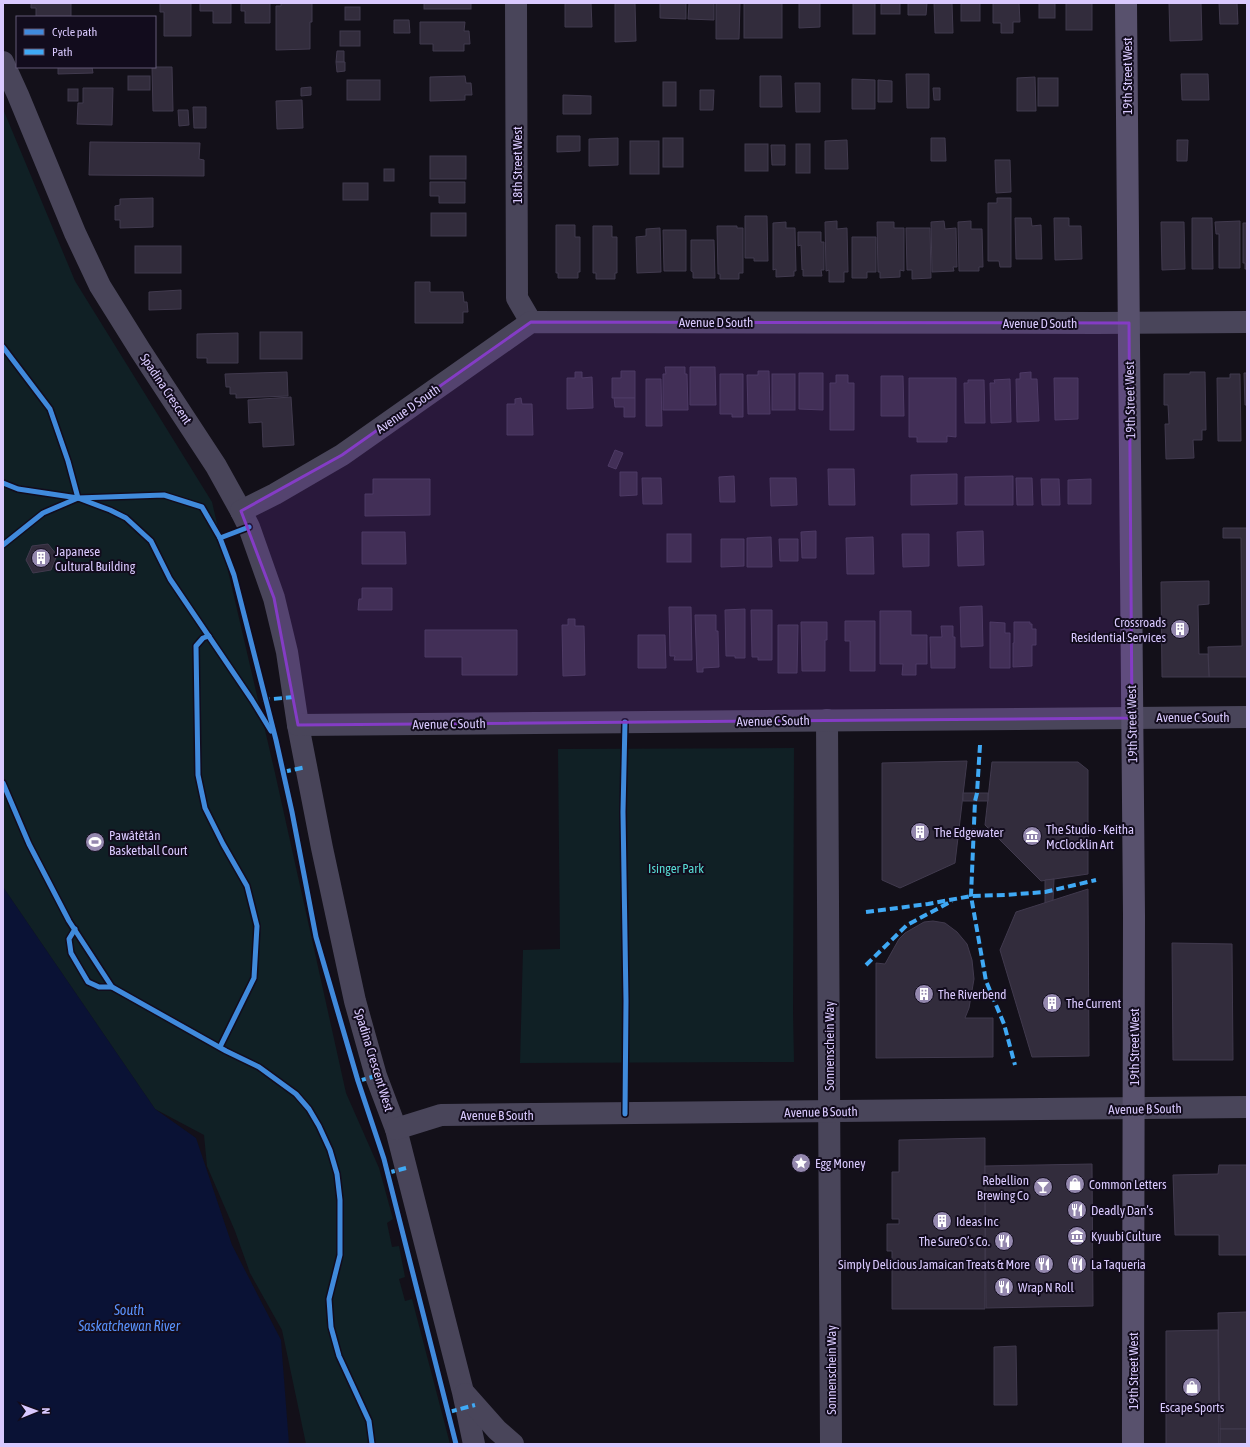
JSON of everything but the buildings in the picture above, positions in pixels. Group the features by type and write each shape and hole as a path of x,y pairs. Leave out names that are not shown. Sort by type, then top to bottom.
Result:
{"street":[{"name":"18th Street West","path":"516,3 517,298 532,322"},
{"name":"19th Street West","path":"1126,3 1135,1066 1132,1294 1133,1444"},
{"name":"Spadina Crescent","path":"3,62 18,94 75,233 100,286 216,466 242,510 274,598 287,652 298,725"},
{"name":"Avenue D South","path":"242,510 275,494 342,455 532,322 1247,322"},
{"name":"Avenue C South","path":"298,725 1247,717"},
{"name":"Sonnenschein Way","path":"827,720 831,1444"},
{"name":"Spadina Crescent West","path":"298,725 322,848 355,1001 376,1076 396,1129 463,1392 474,1444"},
{"name":"Avenue B South","path":"396,1129 441,1115 1247,1107"},
{"name":"Spadina Crescent West","path":"463,1392 496,1430 514,1444"}],"highlighted area":[{"path":"531,322 1129,323 1132,718 298,725 274,598 241,511 342,455"}],"green space":[{"path":"3,109 75,281 212,502 275,773 346,1093 379,1168 393,1219 387,1223 392,1247 399,1246 405,1277 399,1279 405,1301 412,1299 450,1444 306,1444 282,1330 250,1273 235,1231 207,1166 204,1135 155,1109 3,887"},
{"name":"Isinger Park","path":"794,748 794,1062 520,1063 523,950 560,949 558,749"}],"water":[{"name":"South Saskatchewan River","path":"3,887 155,1109 196,1138 232,1245 281,1340 289,1444 3,1444"}],"marked path":[{"path":"262,700 294,697"},
{"path":"980,745 977,793 975,801 971,896 986,981 1004,1024 1015,1065"},
{"path":"283,772 306,767"},
{"path":"866,912 928,904 971,896 1045,892 1096,880"},
{"path":"866,965 907,925 952,901"},
{"path":"358,1081 376,1076"},
{"path":"387,1173 406,1168"},
{"path":"449,1412 475,1405"}],"cycle path":[{"path":"3,347 50,409 68,461 78,498"},
{"path":"3,483 18,489 78,498 110,510 126,518 151,541 170,579 252,700 271,731"},
{"path":"3,545 43,513 78,498 164,495 202,507 220,538"},
{"path":"249,527 220,538 234,575 276,740 292,812 316,937 358,1081 384,1159 456,1444"},
{"path":"209,636 203,638 196,646 198,775 205,808 223,844 247,886 257,926 254,978 220,1047"},
{"path":"625,722 623,812 626,1001 625,1114"},
{"path":"3,783 29,844 69,921 112,987 226,1051 259,1067 296,1094 309,1109 319,1126 330,1150 337,1174 340,1200 340,1255 329,1299 331,1327 339,1356 369,1421 372,1444"},
{"path":"75,929 69,939 71,953 88,982 99,987 112,987"}],"place":[{"name":"Japanese Cultural Building","path":"41,558"},
{"name":"Crossroads Residential Services","path":"1180,629"},
{"name":"The Edgewater","path":"920,832"},
{"name":"The Studio - Keitha McClocklin Art","path":"1032,836"},
{"name":"Pawâtêtân Basketball Court","path":"95,842"},
{"name":"The Riverbend","path":"924,994"},
{"name":"The Current","path":"1052,1003"},
{"name":"Egg Money","path":"801,1163"},
{"name":"Common Letters","path":"1075,1184"},
{"name":"Rebellion Brewing Co","path":"1043,1187"},
{"name":"Deadly Dan’s","path":"1077,1210"},
{"name":"Ideas Inc","path":"942,1221"},
{"name":"Kyuubi Culture","path":"1077,1236"},
{"name":"The SureO’s Co.","path":"1004,1241"},
{"name":"Simply Delicious Jamaican Treats & More","path":"1044,1264"},
{"name":"La Taqueria","path":"1077,1264"},
{"name":"Wrap N Roll","path":"1004,1287"},
{"name":"Escape Sports","path":"1192,1387"}]}
